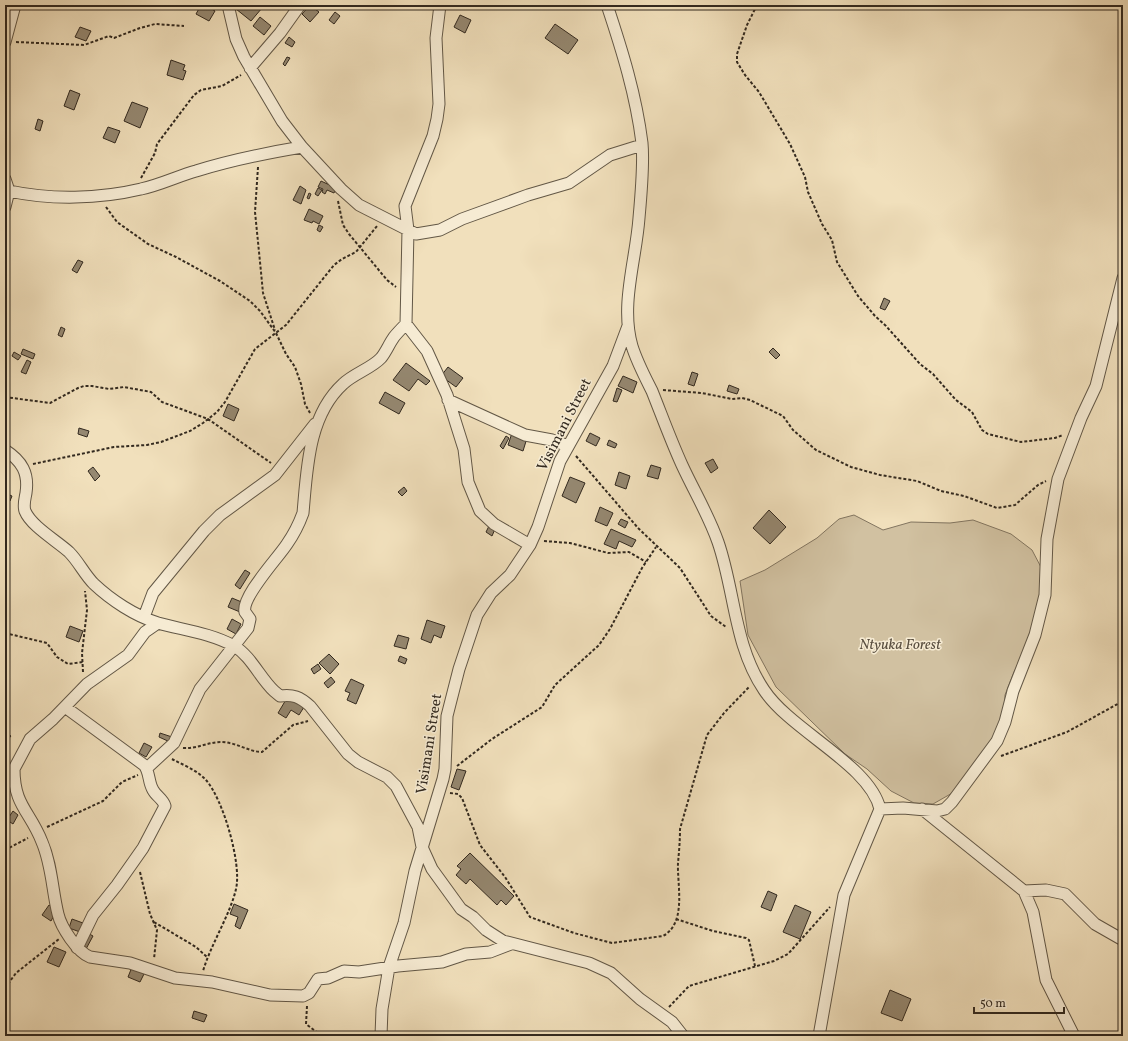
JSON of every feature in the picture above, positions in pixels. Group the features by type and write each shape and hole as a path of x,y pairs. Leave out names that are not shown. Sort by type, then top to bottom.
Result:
{"street":[{"path":"5,41 15,5"},
{"path":"228,5 236,39 250,68 282,121 302,147 341,189 359,205 416,234 440,230 462,218 528,194 554,189 569,183 610,155 642,145"},
{"path":"250,68 280,33 300,5"},
{"path":"440,5 436,38 439,104 437,119 433,136 406,202 408,230 406,324 433,362 448,400 464,449 468,482 480,511 494,524 532,541"},
{"path":"607,5 624,57 633,92 642,145 639,219 629,297 629,325 632,346 681,463 717,540 727,571 739,632 751,667 769,696 793,721 866,782 878,802 880,809 844,895 819,1036"},
{"path":"9,192 31,195 96,196 134,190 257,154 302,147"},
{"path":"5,179 9,192 5,207"},
{"path":"880,809 903,808 937,811 945,809 952,802 997,741 1005,722 1013,690 1036,635 1045,595 1047,539 1058,478 1075,430 1096,386 1123,278"},
{"path":"144,617 154,593 204,531 220,515 269,480 280,470 317,421 333,395 342,384 356,373 380,360 394,338 406,324"},
{"name":"Visimani Street","path":"381,1036 382,1009 389,967 404,923 415,871 443,779 448,716 469,638 477,615 491,593 510,575 532,541 553,481 568,446 610,372 629,325"},
{"path":"448,400 525,435 552,440 568,446"},
{"path":"147,768 152,761 166,751 178,737 183,722 200,690 250,623 250,618 244,611 245,604 254,588 288,543 299,524 303,513 308,462 317,421"},
{"path":"5,450 18,460 26,474 27,482 24,506 27,514 69,552 85,574 108,596 144,617 158,623 189,630 234,646 246,657 274,691 280,696 291,694 303,699 348,754 358,762 387,777 396,786 418,827 422,847 432,869 461,909 473,917 493,936 511,944 589,963 608,971 616,976 640,1000 672,1022 683,1036"},
{"path":"5,781 14,768 27,743 65,707 81,689 123,659 145,632 158,623"},
{"path":"65,707 147,768 151,787 165,806 149,837 117,885 93,915 77,948"},
{"path":"14,768 14,786 17,796 45,850 53,881 58,915 77,948 84,955 116,960 175,978 200,980 270,995 298,997 308,993 319,979 328,978 344,971 359,972 389,967 442,962 466,954 490,952 511,944"},
{"path":"921,809 1024,891 1034,912 1046,980 1074,1036"},
{"path":"1024,891 1046,890 1065,894 1095,924 1123,940"}],"path":[{"path":"757,5 747,25 737,54 736,62 760,92 790,144 805,177 808,192 822,224 832,240 837,262 858,296 874,316 886,326 920,364 933,374 956,400 972,412 982,430 988,434 1021,442 1055,438 1075,430"},
{"path":"5,41 84,44 109,36 114,38 155,24 184,26"},
{"path":"134,190 155,153 157,144 194,95 201,90 222,86 250,68"},
{"path":"257,154 258,169 255,212 260,272 263,293 276,333"},
{"path":"341,189 338,200 343,225 387,280 407,297"},
{"path":"96,196 116,222 131,233 148,244 176,256 220,281 250,301 265,316 295,367 307,408 317,421"},
{"path":"22,466 114,447 147,445 161,442 190,431 208,419 225,402 255,349 286,325 334,265 342,258 356,252 372,230 387,218"},
{"path":"5,398 50,403 78,388 92,386 109,388 124,387 151,392 162,402 208,419 253,449 280,470"},
{"path":"650,388 750,400 783,416 793,430 816,450 851,467 880,475 917,481 941,491 964,496 996,508 1015,505 1038,485 1050,479 1058,478"},
{"path":"568,446 638,528 656,547 680,568 711,616 720,624 739,632"},
{"path":"532,541 570,543 608,554 629,552 646,562"},
{"path":"443,779 492,738 542,707 555,685 605,638 646,562 656,547"},
{"path":"81,689 83,676 82,653 87,610 85,574"},
{"path":"5,633 47,643 57,657 68,664 83,662"},
{"path":"438,795 458,794 462,798 480,845 505,877 530,917 612,943 663,936 670,931 676,919 680,899 678,864 680,829 707,735 724,712 757,678"},
{"path":"998,758 1067,732 1123,701"},
{"path":"166,751 221,742 240,745 256,752 262,752 287,730 300,722 306,721 325,724"},
{"path":"166,751 206,780 218,802 230,838 238,880 232,901 208,957 200,980"},
{"path":"5,850 37,832 103,801 122,782 147,768"},
{"path":"135,858 150,914 154,922 157,940 152,970"},
{"path":"662,1015 689,986 774,961 788,954 833,904 844,895"},
{"path":"676,919 713,931 746,938 749,940 755,966"},
{"path":"154,922 196,947 208,957"},
{"path":"5,988 16,973 55,941 69,935"},
{"path":"308,993 306,1024 308,1028 322,1036"}],"green space":[{"name":"Ntyuka Forest","path":"854,515 883,530 911,522 950,523 973,520 1011,534 1032,550 1043,571 1042,595 1029,644 1014,672 1005,695 1004,717 991,740 954,792 933,804 914,803 891,791 867,769 845,754 776,687 748,635 740,581 765,570 817,538 839,519"}],"building":[{"path":"201,5 205,5 215,11 209,21 196,14"},
{"path":"240,5 258,5 262,8 251,21 236,9"},
{"path":"310,5 319,12 310,22 302,14"},
{"path":"335,12 340,16 334,24 329,20"},
{"path":"460,15 471,20 465,33 454,27"},
{"path":"260,17 271,26 264,35 253,26"},
{"path":"555,24 578,40 568,54 545,38"},
{"path":"80,27 91,31 86,41 75,37"},
{"path":"289,37 295,42 292,47 285,43"},
{"path":"287,57 290,58 285,66 283,64"},
{"path":"171,60 185,65 183,70 186,71 183,80 167,75"},
{"path":"70,90 80,94 74,110 64,106"},
{"path":"132,102 148,108 140,128 124,121"},
{"path":"38,119 43,121 40,131 35,129"},
{"path":"108,127 120,131 115,143 103,138"},
{"path":"321,181 336,188 334,193 327,190 325,194 322,192 323,189 318,187"},
{"path":"300,186 306,190 301,204 293,200"},
{"path":"318,188 322,190 318,196 315,194"},
{"path":"309,193 311,194 309,199 307,198"},
{"path":"309,209 323,216 319,224 313,221 312,223 304,220"},
{"path":"319,225 323,227 320,232 317,230"},
{"path":"78,260 83,262 77,273 72,270"},
{"path":"884,298 890,301 885,310 880,308"},
{"path":"61,327 65,329 62,337 58,335"},
{"path":"773,348 780,355 776,359 769,352"},
{"path":"23,349 35,354 33,359 21,354"},
{"path":"14,352 21,356 18,360 12,356"},
{"path":"27,360 31,362 26,374 21,372"},
{"path":"406,363 430,381 426,385 418,379 409,391 393,380"},
{"path":"448,367 463,378 456,387 441,376"},
{"path":"692,372 698,374 694,386 688,384"},
{"path":"623,376 637,382 633,393 618,386"},
{"path":"729,385 739,389 737,394 727,391"},
{"path":"617,388 622,390 617,402 613,401"},
{"path":"385,392 405,403 399,414 379,403"},
{"path":"228,404 239,409 234,421 223,416"},
{"path":"79,428 89,431 87,437 78,434"},
{"path":"512,433 527,438 523,451 508,445"},
{"path":"590,433 600,438 596,446 586,441"},
{"path":"506,436 509,438 503,449 500,446"},
{"path":"609,440 617,444 615,448 607,445"},
{"path":"713,459 718,468 711,473 705,463"},
{"path":"651,465 661,468 658,479 647,476"},
{"path":"93,467 100,476 95,481 88,471"},
{"path":"619,472 630,476 626,489 615,485"},
{"path":"570,477 585,483 576,503 562,496"},
{"path":"404,487 407,491 402,496 398,492"},
{"path":"5,493 12,496 10,501 5,499"},
{"path":"600,507 613,513 607,526 595,521"},
{"path":"769,510 786,527 770,544 753,528"},
{"path":"621,519 628,522 625,528 618,524"},
{"path":"489,526 495,529 492,536 486,532"},
{"path":"611,529 636,540 632,547 619,541 616,549 604,544"},
{"path":"245,570 250,573 240,589 235,585"},
{"path":"232,598 244,603 240,612 228,607"},
{"path":"232,619 241,624 236,634 227,629"},
{"path":"427,620 445,626 441,638 434,635 431,643 421,639"},
{"path":"70,626 83,631 79,642 66,637"},
{"path":"398,635 409,638 406,649 394,646"},
{"path":"329,654 339,664 330,674 319,663"},
{"path":"400,656 407,659 405,664 398,661"},
{"path":"318,664 321,669 314,674 311,669"},
{"path":"331,677 335,682 328,688 324,683"},
{"path":"351,679 364,685 356,704 347,700 350,693 345,691"},
{"path":"287,698 304,707 299,715 291,710 286,718 278,713"},
{"path":"5,732 11,736 5,743"},
{"path":"160,733 172,737 170,742 159,737"},
{"path":"144,743 152,747 146,757 139,753"},
{"path":"457,769 466,771 459,790 451,787"},
{"path":"13,811 18,815 13,824 7,820"},
{"path":"470,853 514,896 506,905 501,900 497,905 470,879 466,884 456,875 461,869 457,866"},
{"path":"768,891 777,895 771,911 761,907"},
{"path":"234,904 248,910 240,929 235,926 238,917 230,914"},
{"path":"49,905 57,910 51,921 42,915"},
{"path":"795,905 811,912 800,939 783,932"},
{"path":"72,919 83,923 80,932 69,928"},
{"path":"86,932 93,936 86,949 78,945"},
{"path":"54,947 66,952 59,967 47,962"},
{"path":"132,967 145,972 140,982 128,977"},
{"path":"890,990 911,999 902,1021 881,1013"},
{"path":"194,1011 207,1015 204,1022 192,1018"}]}
